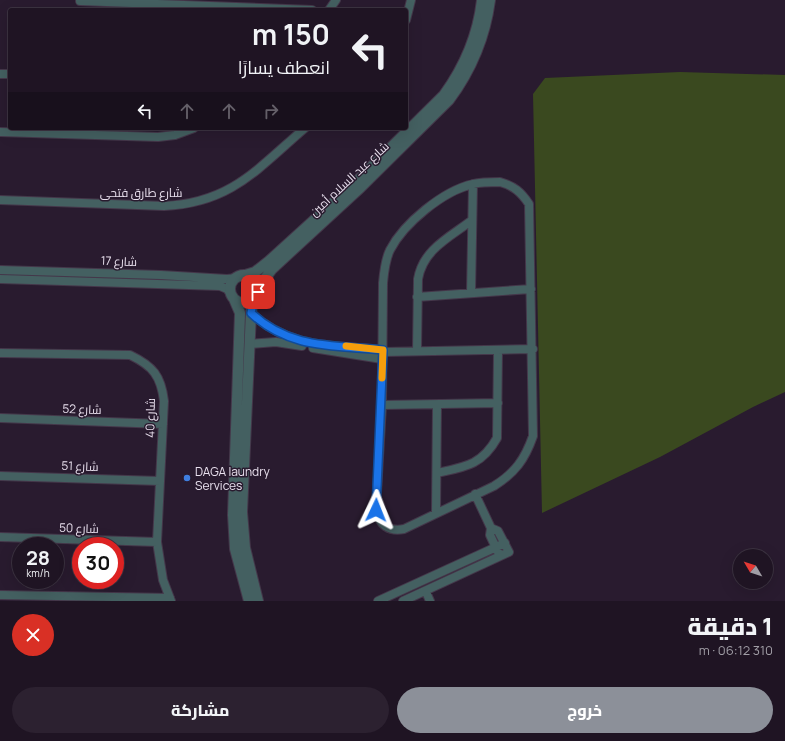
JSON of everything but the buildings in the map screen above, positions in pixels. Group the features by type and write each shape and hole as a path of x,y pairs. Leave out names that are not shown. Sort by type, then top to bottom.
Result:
{"street":[{"path":"408,12 411,0"},
{"name":"شارع عبد السلام أمين","path":"258,288 272,269 432,109 455,80 472,46 482,0"},
{"name":"شارع عبد السلام أمين","path":"240,277 250,274 262,267 436,115 461,84 479,49 485,30 490,0"},
{"path":"80,1 304,8"},
{"path":"0,132 158,137 175,135 189,130"},
{"name":"شارع طارق فتحى","path":"0,200 164,206 184,205 203,201 222,194 239,184 303,130"},
{"path":"500,182 512,186 522,193 529,204 533,349 533,436 528,452 519,466 508,477 404,529 389,529 382,524 378,518 376,501 382,405 384,267 389,251 398,237 428,208 457,190 473,184 500,182"},
{"path":"471,293 471,221 473,184"},
{"path":"417,351 417,297 420,270 429,252 471,221"},
{"name":"شارع 17","path":"0,270 162,275 227,280 240,277"},
{"path":"239,453 240,312 230,288 240,277 251,277 258,288 251,313 238,471 233,515 236,549 249,601"},
{"name":"شارع 17","path":"0,279 220,286 225,288 233,297"},
{"path":"417,297 531,289"},
{"path":"233,297 246,303 254,299"},
{"path":"251,313 271,330 308,345"},
{"path":"249,344 276,342 382,353 533,349"},
{"path":"437,473 468,466 480,460 490,450 497,438 498,350"},
{"name":"شارع 40","path":"0,353 130,355 144,362 155,372 162,386 164,401 157,542 163,580 170,600"},
{"path":"382,405 498,403"},
{"path":"436,513 437,405"},
{"name":"شارع 52","path":"0,418 163,424"},
{"path":"238,471 245,548 258,601"},
{"name":"شارع 51","path":"0,476 160,481"},
{"path":"475,494 491,528 490,535 500,556"},
{"path":"403,601 426,592 509,552 498,531 491,528"},
{"name":"شارع 50","path":"0,537 157,542"},
{"path":"378,601 505,543"},
{"path":"426,592 430,601"},
{"path":"0,595 170,600"}],"green space":[{"path":"680,72 785,75 785,392 753,407 660,457 542,513 533,94 545,78"}],"slow traffic":[{"path":"346,346 383,350 382,378"}],"place":[{"name":"DAGA laundry Services","path":"187,478"}],"route":[{"path":"258,292 252,305 251,313 260,322 282,336 308,343 383,350 382,405 376,510"}]}
